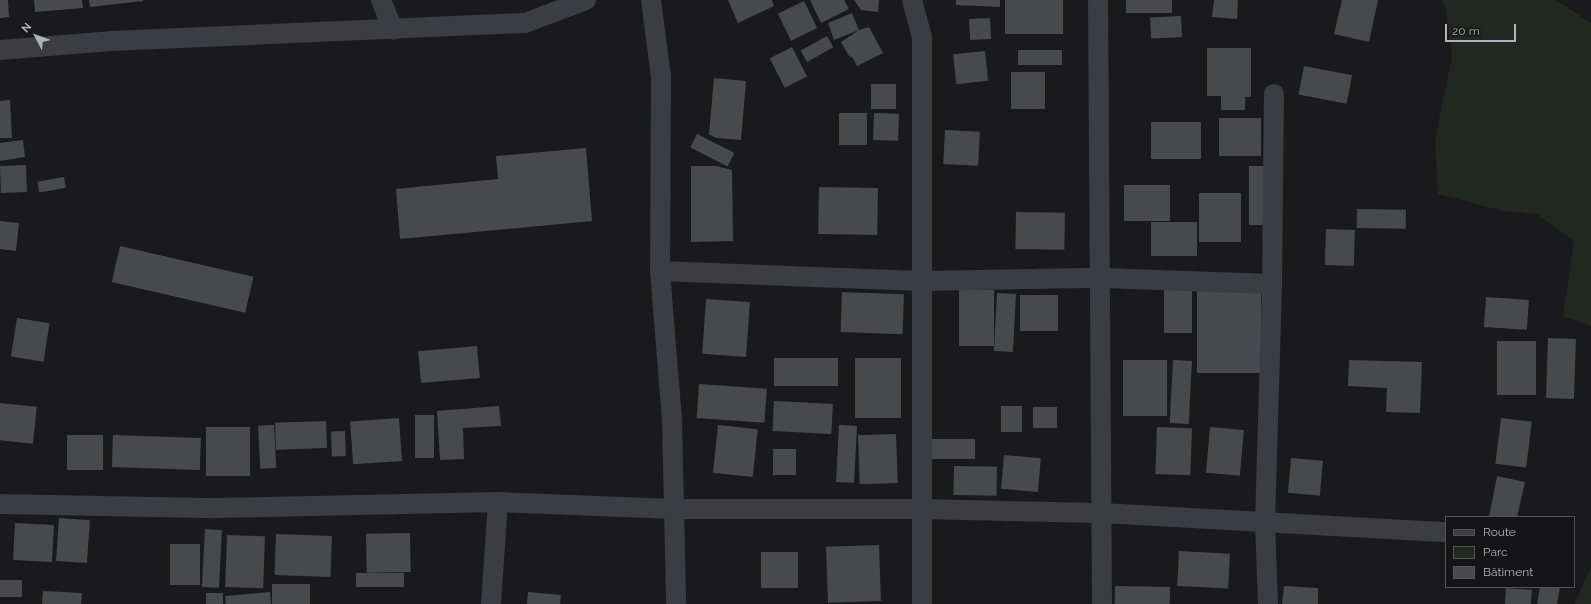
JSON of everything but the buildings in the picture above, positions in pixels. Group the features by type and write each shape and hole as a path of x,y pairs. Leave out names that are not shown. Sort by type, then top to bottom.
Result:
{"street":[{"path":"381,0 392,30"},
{"path":"0,50 111,41 392,30 525,23 586,0"},
{"path":"651,0 661,77 660,271 672,421 676,604"},
{"path":"912,0 922,38 922,604"},
{"path":"1098,0 1102,604"},
{"path":"1268,604 1265,522 1272,284 1274,94"},
{"path":"660,271 922,281 1101,278 1272,284"},
{"path":"491,604 498,502"},
{"path":"0,504 215,508 498,502 674,509 922,509 1102,513 1445,532"}],"green space":[{"path":"1442,0 1556,0 1591,23 1591,326 1563,316 1574,241 1537,214 1503,211 1438,194 1435,140 1452,57 1446,10"},
{"path":"1591,567 1591,604 1574,604"}]}
